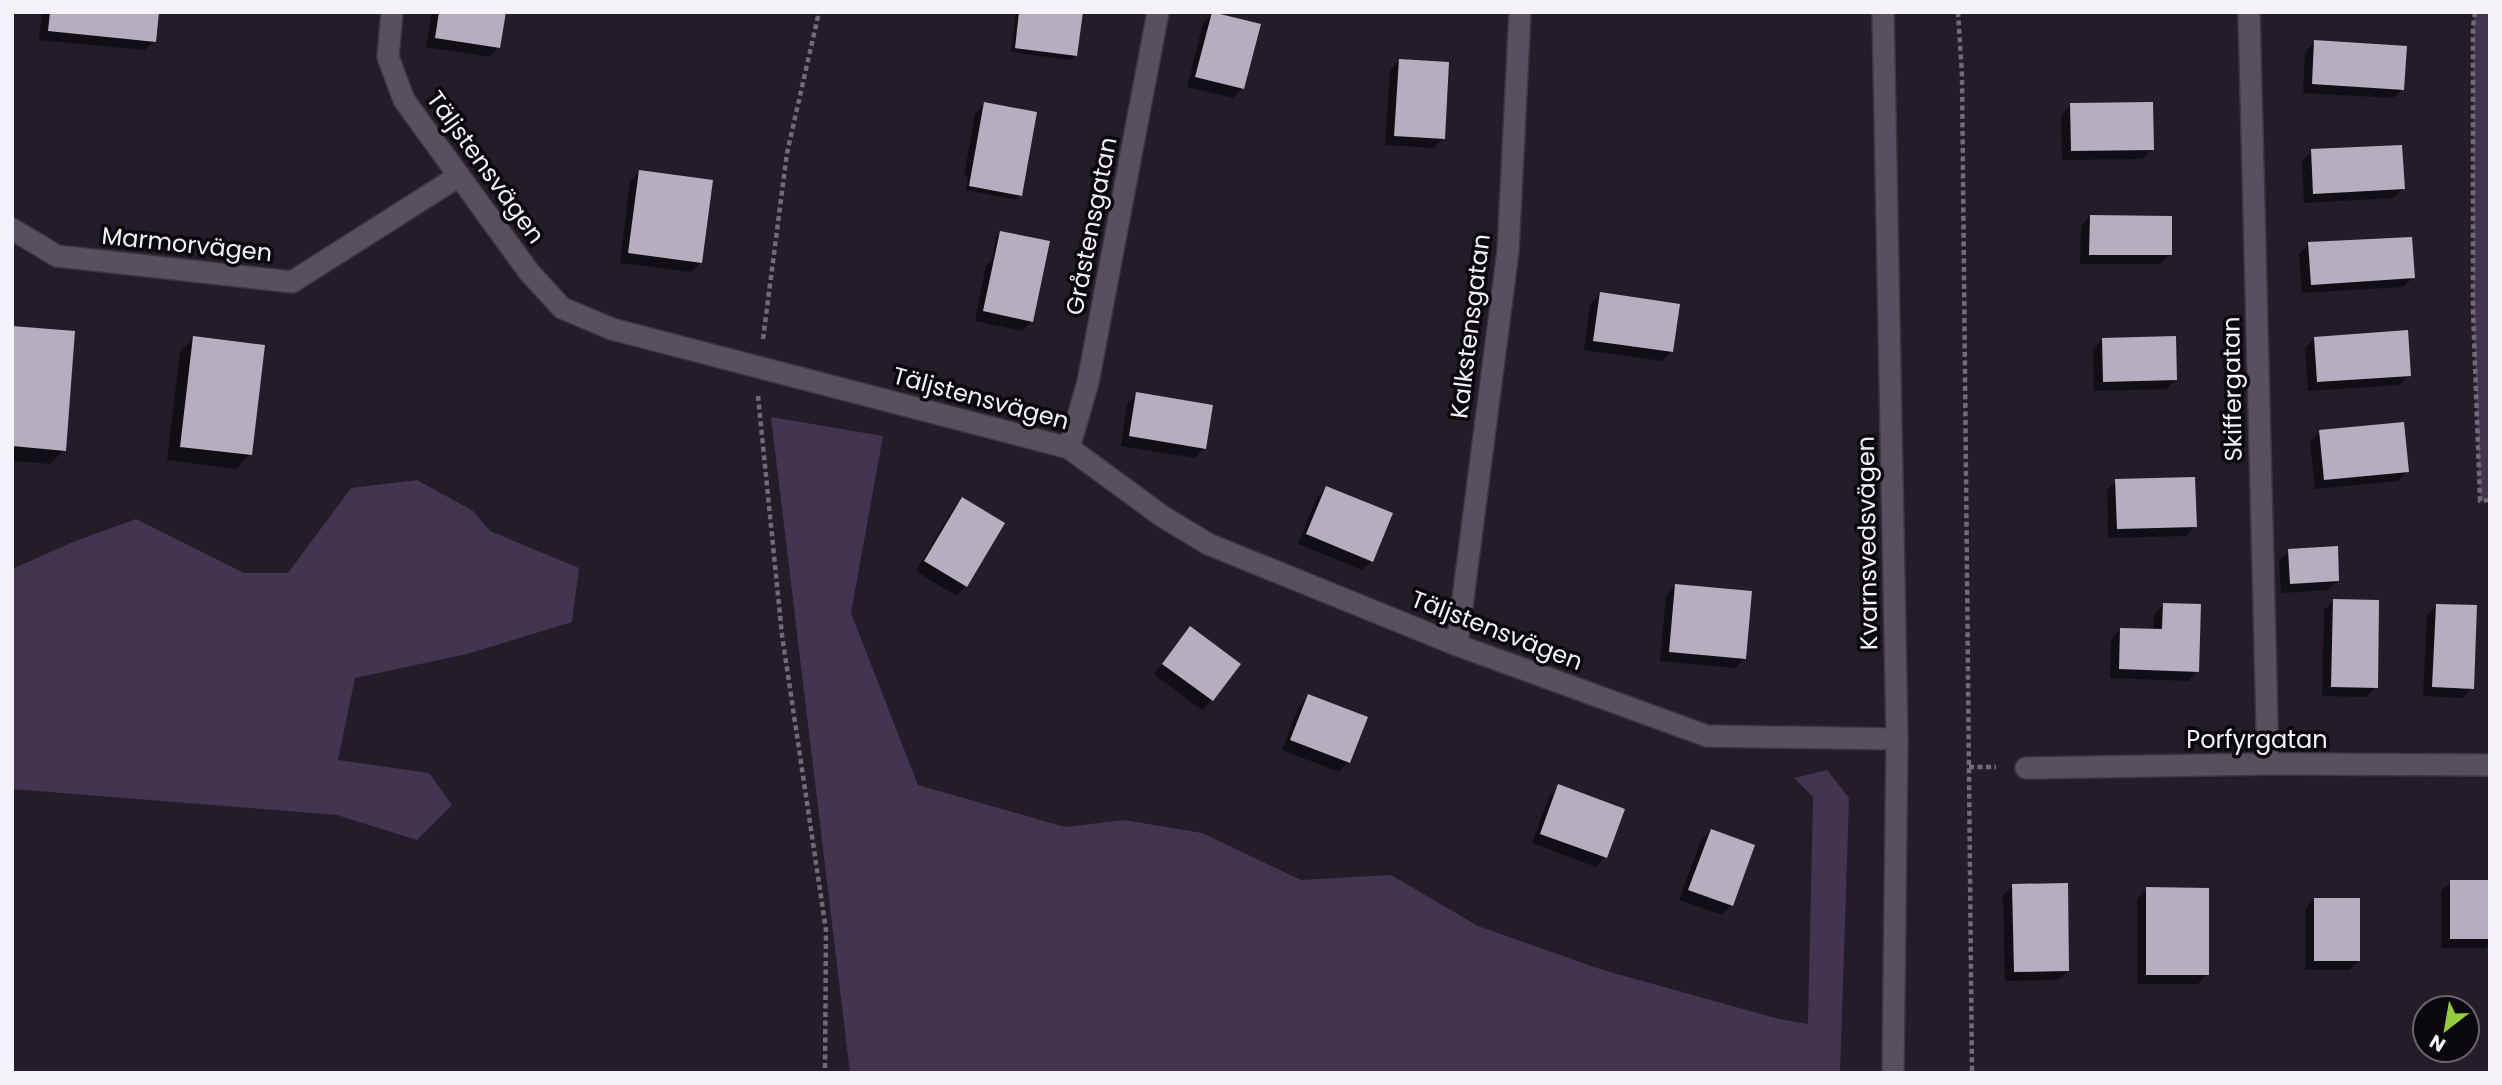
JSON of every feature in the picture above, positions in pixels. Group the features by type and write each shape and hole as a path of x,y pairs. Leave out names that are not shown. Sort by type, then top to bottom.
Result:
{"street":[{"name":"Täljstensvägen","path":"392,12 388,57 404,100 529,272 562,308 612,329 1069,448 1162,516 1208,544 1457,645 1707,736 1897,739"},
{"name":"Gråstensgatan","path":"1069,448 1088,383 1158,12"},
{"name":"Kalkstensgatan","path":"1457,645 1508,251 1520,12"},
{"name":"Kvarnsvedsvägen","path":"1883,12 1897,739 1893,1073"},
{"name":"Skiffergatan","path":"2249,12 2268,764"},
{"name":"Marmorvägen","path":"12,229 57,256 292,282 459,176"},
{"name":"Porfyrgatan","path":"2026,768 2268,764 2490,765"}],"path":[{"path":"819,12 787,153 757,397 782,635 826,930 825,1073"},
{"path":"1958,12 1962,75 1972,1073"},
{"path":"2475,12 2473,310 2480,500 2490,500"}],"shaded area":[{"path":"2475,12 2490,12 2490,500 2480,501 2473,310"},
{"path":"771,417 883,436 851,613 918,785 1065,827 1124,820 1202,833 1301,880 1391,875 1478,926 1603,970 1779,1019 1808,1024 1813,797 1794,778 1827,770 1849,798 1840,1073 850,1073"},
{"path":"417,480 473,511 490,531 579,568 572,622 467,654 355,678 338,760 429,773 452,805 417,840 337,815 12,789 12,569 73,542 136,519 244,573 288,573 351,488"}],"building":[{"path":"50,12 159,12 156,42 48,31"},
{"path":"439,12 506,12 500,48 435,38"},
{"path":"1019,12 1083,12 1077,56 1015,48"},
{"path":"1212,12 1261,24 1244,89 1195,77"},
{"path":"2314,40 2407,46 2404,90 2312,84"},
{"path":"1399,59 1449,62 1445,139 1394,136"},
{"path":"984,102 1037,112 1022,196 969,186"},
{"path":"2153,102 2154,150 2071,151 2070,103"},
{"path":"2402,145 2405,189 2313,194 2311,149"},
{"path":"639,170 713,180 702,263 628,253"},
{"path":"2090,215 2172,216 2172,255 2089,255"},
{"path":"1000,231 1050,241 1033,322 983,311"},
{"path":"2412,237 2415,278 2311,285 2308,242"},
{"path":"1600,292 1680,304 1673,352 1593,341"},
{"path":"12,326 75,331 66,451 12,446"},
{"path":"2408,330 2411,376 2317,382 2314,337"},
{"path":"193,336 265,345 252,455 180,447"},
{"path":"2176,336 2177,380 2103,382 2102,338"},
{"path":"1136,392 1213,405 1206,449 1129,436"},
{"path":"2404,422 2409,472 2324,480 2319,430"},
{"path":"2195,477 2197,527 2117,529 2115,479"},
{"path":"1326,486 1393,513 1373,562 1306,534"},
{"path":"962,497 1005,523 967,587 924,561"},
{"path":"2338,546 2339,581 2290,584 2288,549"},
{"path":"1675,584 1752,591 1746,659 1669,652"},
{"path":"2333,599 2379,600 2378,688 2331,687"},
{"path":"2163,603 2201,604 2199,672 2119,669 2120,628 2162,629"},
{"path":"2436,604 2477,605 2474,689 2432,687"},
{"path":"1190,626 1241,664 1213,701 1162,664"},
{"path":"1308,694 1368,717 1350,763 1290,740"},
{"path":"1558,784 1625,809 1607,858 1540,834"},
{"path":"1711,829 1755,845 1733,906 1688,890"},
{"path":"2450,880 2490,880 2490,939 2450,939"},
{"path":"2068,883 2069,971 2014,972 2012,884"},
{"path":"2146,887 2209,888 2209,975 2146,975"},
{"path":"2314,898 2360,898 2360,961 2314,961"}]}
